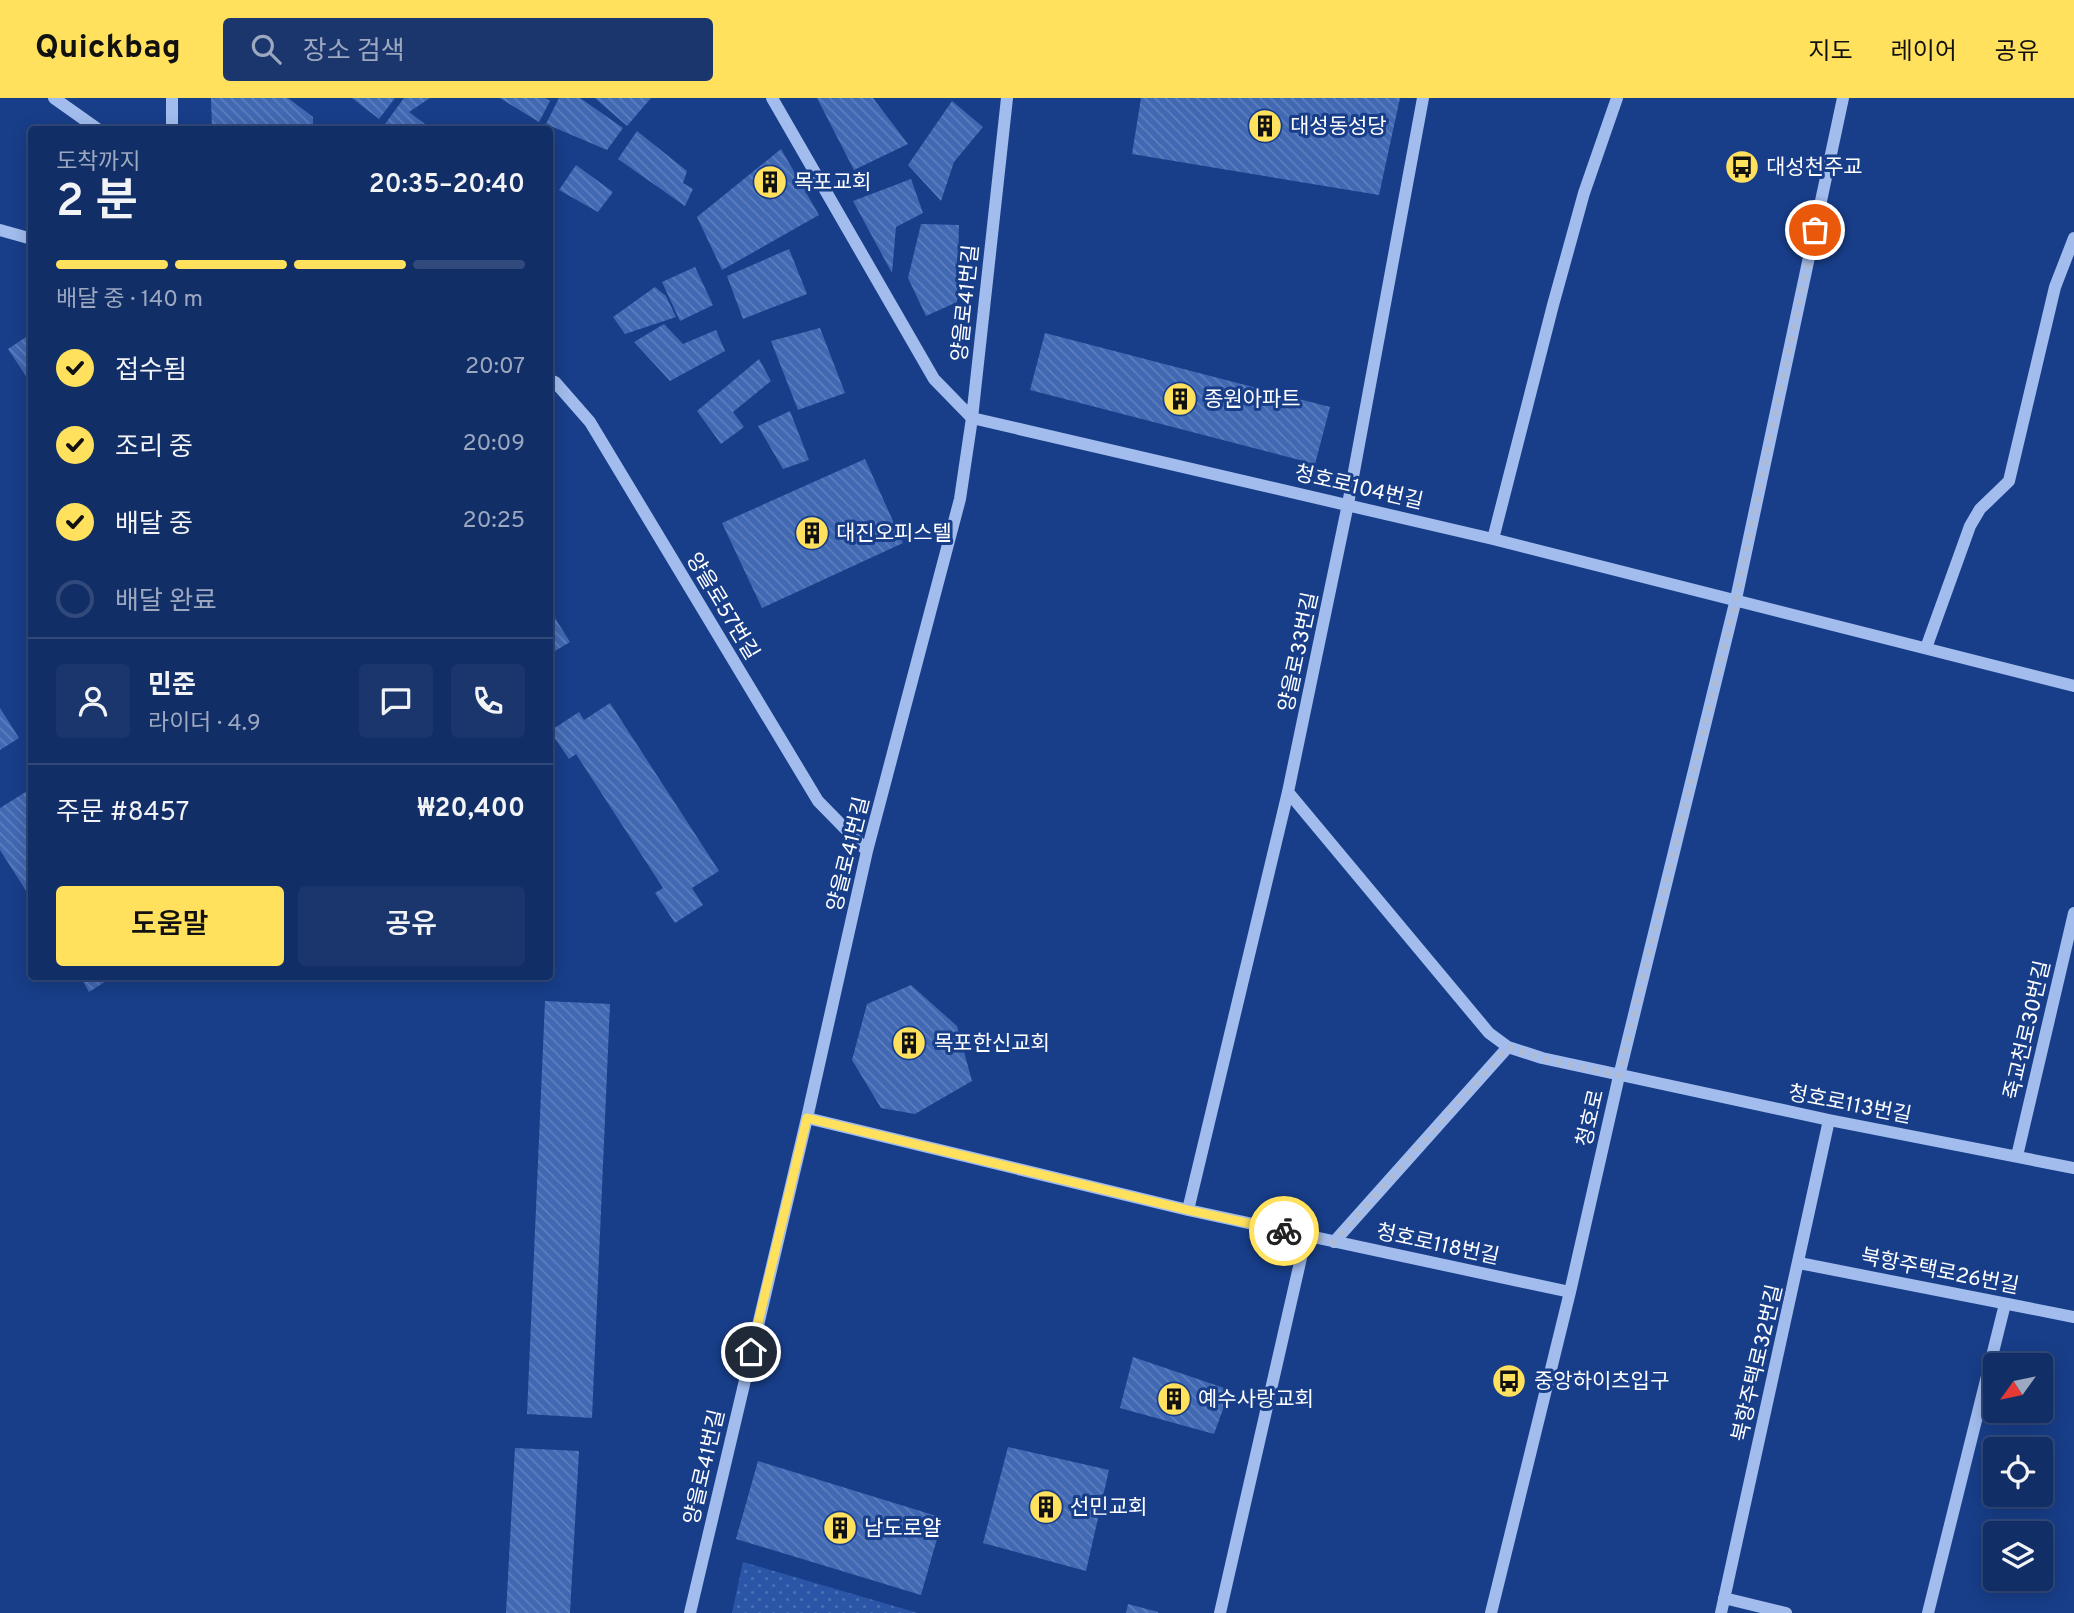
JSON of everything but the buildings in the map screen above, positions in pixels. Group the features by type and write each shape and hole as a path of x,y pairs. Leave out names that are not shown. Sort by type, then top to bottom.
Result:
{"street":[{"path":"54,98 93,126"},
{"path":"172,98 172,126"},
{"path":"772,98 934,379 972,418"},
{"name":"양을로41번길","path":"690,1613 867,851 960,499 972,418 1007,98"},
{"name":"양을로33번길","path":"1188,1210 1288,792 1348,504 1423,98"},
{"path":"1493,539 1584,193 1617,98"},
{"name":"청호로","path":"1491,1613 1736,600 1843,98"},
{"path":"0,230 28,238"},
{"path":"1926,648 1970,526 1980,509 2009,481 2055,287 2074,238"},
{"name":"양을로57번길","path":"553,381 590,422 818,801 867,851"},
{"name":"청호로104번길","path":"972,418 1493,539 2074,686"},
{"path":"1288,792 1489,1032 1508,1047 1334,1242"},
{"name":"죽교천로30번길","path":"2017,1156 2074,913"},
{"name":"청호로113번길","path":"1508,1047 1619,1076 2074,1168"},
{"name":"청호로118번길","path":"807,1118 1188,1210 1570,1293"},
{"name":"북항주택로32번길","path":"1721,1613 1829,1120"},
{"path":"1220,1613 1306,1236"},
{"name":"북항주택로26번길","path":"1799,1263 2074,1317"},
{"path":"1928,1613 2005,1304"},
{"path":"1724,1598 1786,1613"}],"shaded area":[{"path":"743,1562 918,1613 732,1613"}],"way so far":[{"path":"1284,1231 1334,1242 1508,1047 1619,1076 1736,600 1815,230"}],"place":[{"name":"대성동성당","path":"1265,126"},
{"name":"대성천주교","path":"1742,167"},
{"name":"목포교회","path":"770,182"},
{"name":"종원아파트","path":"1180,399"},
{"name":"대진오피스텔","path":"812,533"},
{"name":"목포한신교회","path":"909,1043"},
{"name":"중앙하이츠입구","path":"1509,1381"},
{"name":"예수사랑교회","path":"1174,1399"},
{"name":"선민교회","path":"1046,1507"},
{"name":"남도로얄","path":"840,1528"}],"route":[{"path":"751,1352 807,1118 1284,1231"}]}
